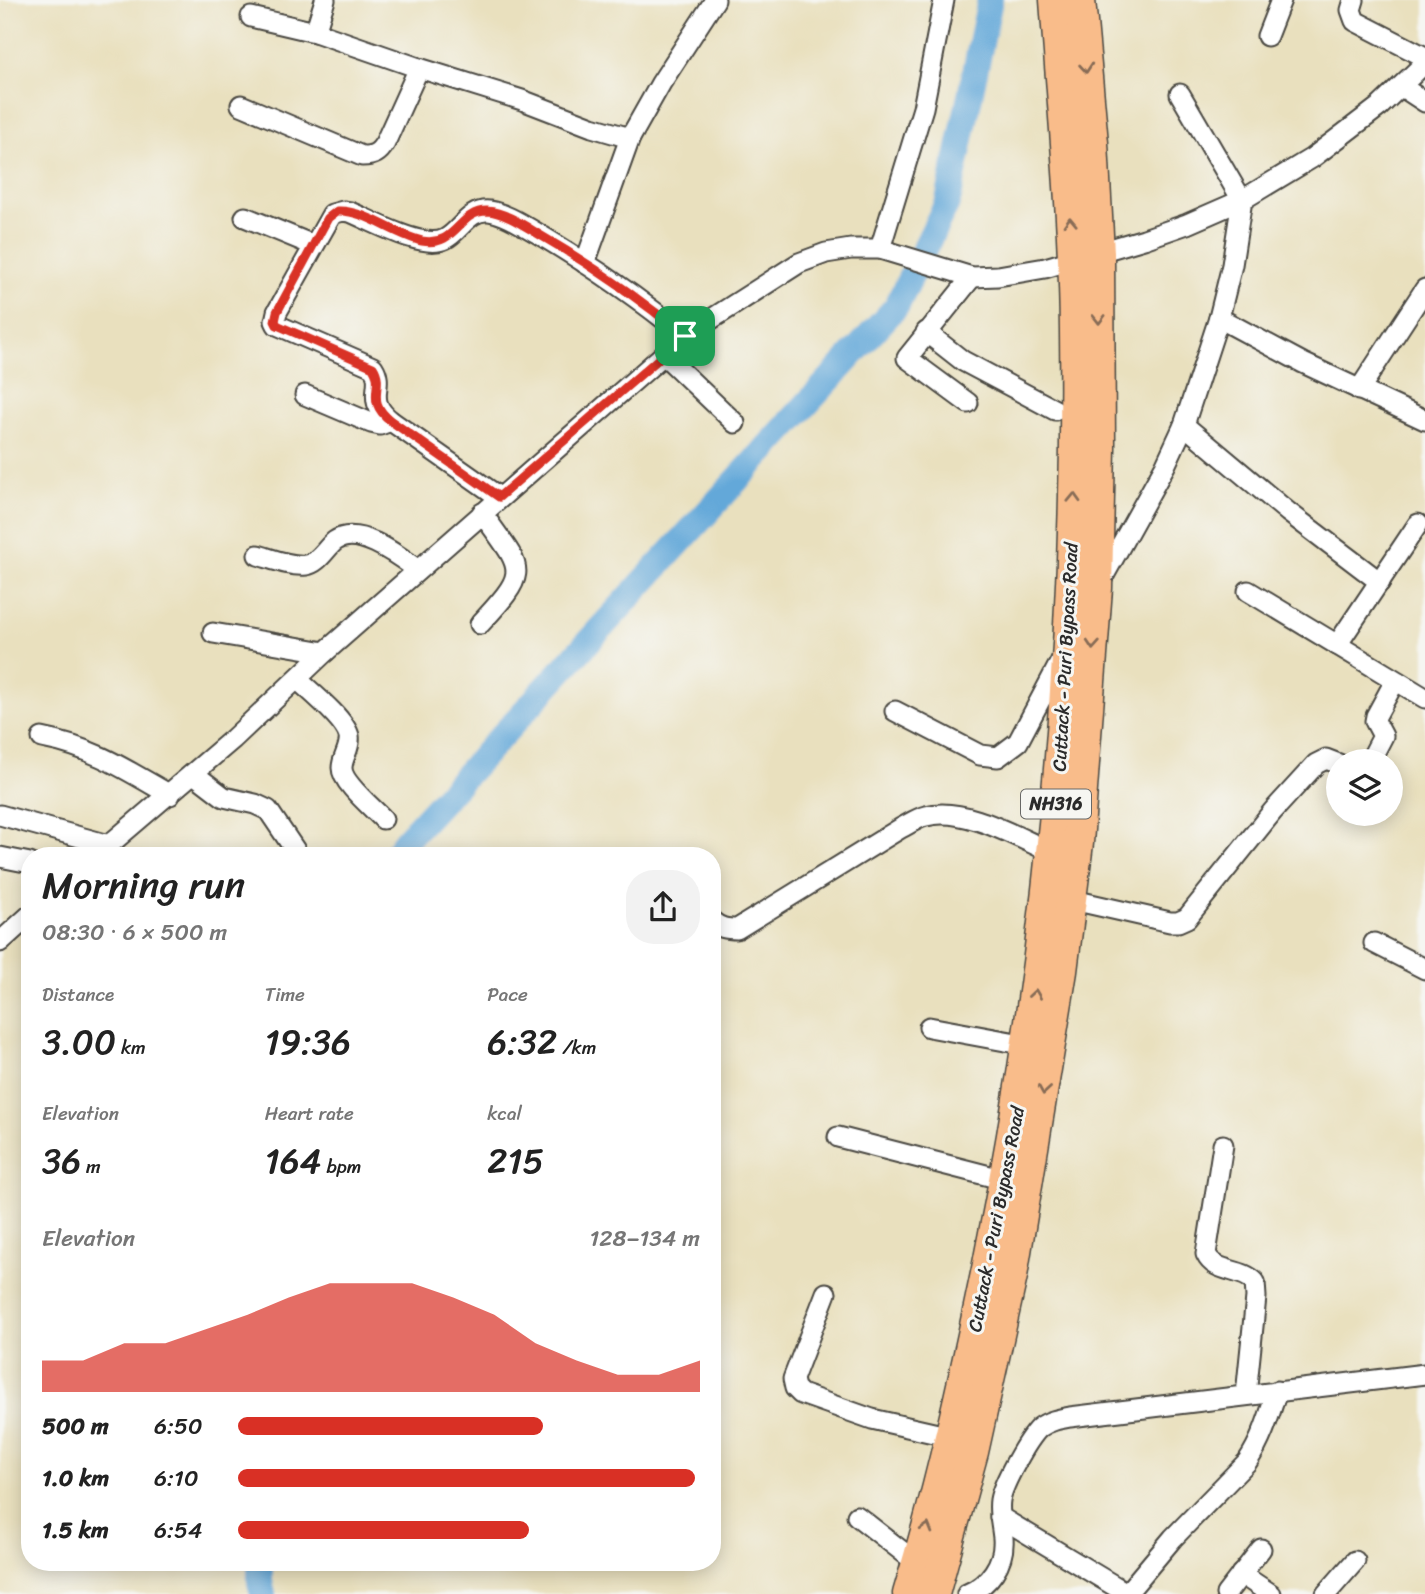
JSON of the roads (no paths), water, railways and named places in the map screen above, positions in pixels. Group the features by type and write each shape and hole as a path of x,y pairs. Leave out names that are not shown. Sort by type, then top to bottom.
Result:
{"highway":[{"name":"Cuttack - Puri Bypass Road","path":"934,1594 996,1357 1036,1136 1073,900 1097,588 1100,448 1085,256 1069,180 1055,0"},
{"name":"Cuttack - Puri Bypass Road","path":"908,1594 951,1437 1005,1180 1043,937 1069,645 1075,329 1085,256 1093,143 1080,0"}],"street":[{"path":"316,32 325,0"},
{"path":"585,263 630,138 661,83 715,0"},
{"path":"885,251 923,108 944,0"},
{"path":"1267,36 1281,0"},
{"path":"1354,0 1351,10 1355,21 1425,57"},
{"path":"251,18 316,32 630,138"},
{"path":"109,847 194,774 325,652 499,497 685,336 799,264 825,253 851,249 885,251 964,274 1017,274 1187,224 1242,201 1312,158 1402,87 1425,63"},
{"path":"240,105 362,156 372,156 380,151 385,143 419,68"},
{"path":"1402,87 1425,102"},
{"path":"1097,588 1165,467 1184,425 1219,318 1232,265 1242,201 1180,94"},
{"path":"499,497 379,411 375,397 377,378 373,367 281,327 275,321 277,312 328,218 337,211 350,212 410,237 439,242 477,212 489,211 505,216 585,263 644,302 685,336"},
{"path":"245,217 313,244"},
{"path":"964,274 907,358 968,403"},
{"path":"1359,390 1425,289"},
{"path":"1219,318 1359,390 1425,420"},
{"path":"926,332 963,360 1055,410"},
{"path":"664,355 735,423"},
{"path":"305,395 371,423 380,425 391,421"},
{"path":"1184,425 1288,512 1380,582"},
{"path":"480,624 508,594 517,575 516,564 510,552 482,513"},
{"path":"1337,645 1418,524"},
{"path":"258,555 298,565 310,565 337,540 354,536 365,538 393,552 418,570"},
{"path":"1248,591 1425,698"},
{"path":"213,633 325,652"},
{"path":"895,711 980,755 999,757 1018,742 1069,645"},
{"path":"298,679 341,722 349,735 349,746 342,765 345,779 383,819"},
{"path":"1376,749 1383,736 1375,721 1376,716 1395,681"},
{"path":"42,738 85,748 170,795"},
{"path":"1073,900 1170,922 1187,918 1273,811 1316,764 1321,760 1326,761"},
{"path":"194,774 224,797 256,804 268,810 293,847"},
{"path":"721,927 737,929 901,828 926,816 950,814 971,818 1051,852"},
{"path":"0,815 89,847"},
{"path":"0,857 21,861"},
{"path":"0,942 21,923"},
{"path":"1374,943 1425,969"},
{"path":"929,1027 1027,1045"},
{"path":"838,1137 1005,1180"},
{"path":"1223,1145 1206,1254 1210,1262 1250,1276 1255,1282 1256,1297 1245,1395"},
{"path":"826,1293 793,1379 795,1388 802,1394 872,1419 951,1437"},
{"path":"980,1592 1001,1558 1004,1541 1000,1500 1006,1485 1031,1439 1040,1428 1051,1421 1425,1374"},
{"path":"1000,1517 1127,1594 1173,1538 1247,1462 1267,1425 1277,1391"},
{"path":"857,1516 917,1563"},
{"path":"1226,1594 1261,1549"},
{"path":"1326,1594 1355,1561"},
{"path":"1241,1574 1271,1594"}],"waterway":[{"path":"401,847 896,307 948,201 990,0"},
{"path":"260,1571 263,1594"}]}
